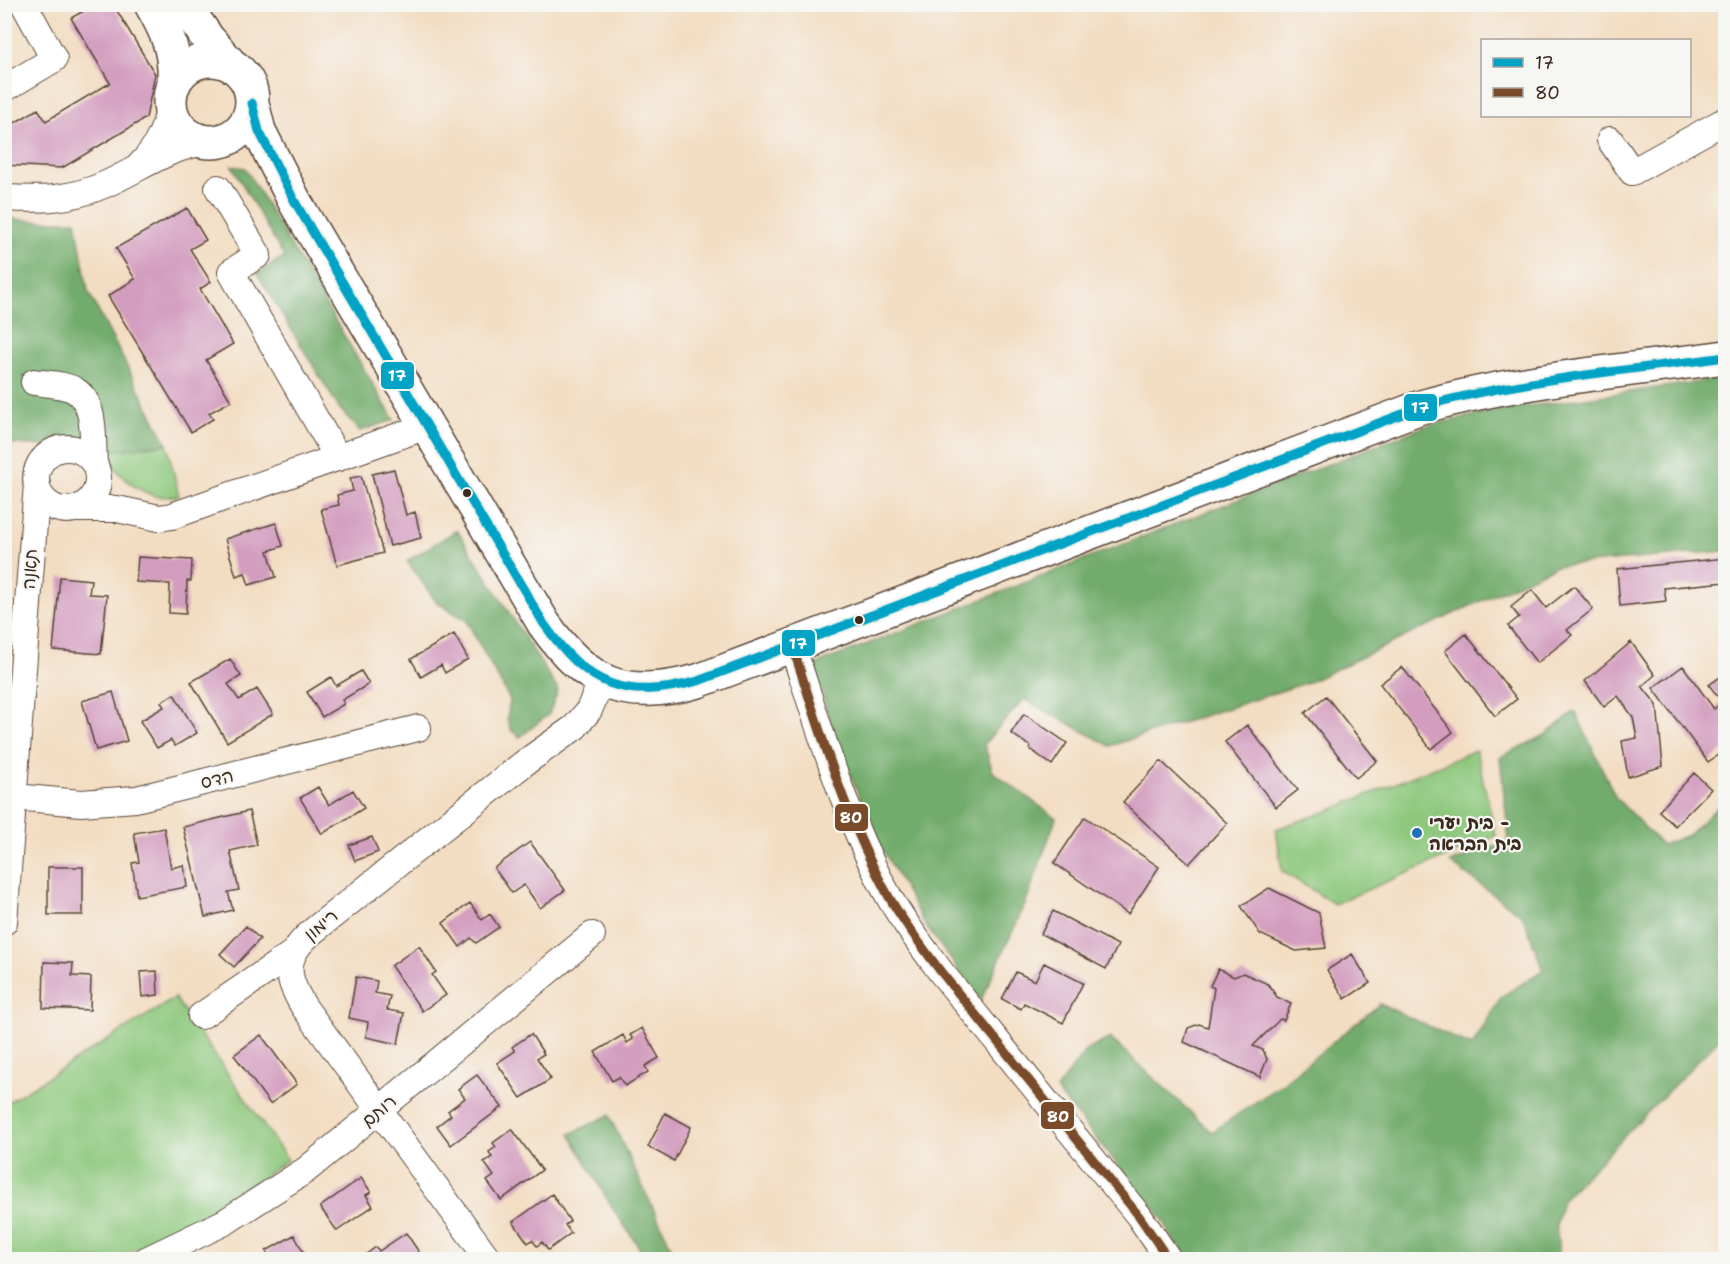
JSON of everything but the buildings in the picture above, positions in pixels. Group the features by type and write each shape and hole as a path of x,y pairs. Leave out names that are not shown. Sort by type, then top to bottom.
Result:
{"main road":[{"path":"151,4 171,45 175,70 173,115 181,129 194,138 216,141 242,151 261,164 279,181 295,202"},
{"path":"184,4 208,39 246,80 258,131 295,202 549,631 574,661 590,674 628,689 673,688 698,681 1421,406 1516,385 1725,357"},
{"path":"173,91 184,71 198,63 213,61 232,66"},
{"path":"216,141 232,136 244,125 252,103"}],"street":[{"path":"4,89 54,59 24,4"},
{"path":"140,165 163,133 173,91"},
{"path":"1610,140 1632,172 1725,120"},
{"path":"4,198 41,200 77,194 115,180 140,165 188,145 216,141"},
{"path":"218,188 258,255 231,272 338,458"},
{"path":"34,382 67,387 76,391 90,411 98,481 96,492 88,502 72,509"},
{"path":"141,513 117,497 102,480 95,466 80,451 69,448 57,450 46,456 39,466 36,483 44,500 54,507 117,509 159,518 172,516 427,426"},
{"name":"תאנה","path":"4,922 36,483"},
{"name":"תאנה","path":"32,539 45,522 72,509"},
{"path":"792,645 842,795 869,857 890,897 914,936 941,972 1139,1216 1169,1260"},
{"name":"רימון","path":"489,1260 296,994 289,972 293,953 313,931 523,764 575,727 589,710 602,680"},
{"name":"הדס","path":"14,797 81,803 136,799 418,728"},
{"name":"רותם","path":"146,1260 225,1222 306,1170 592,935"},
{"path":"201,1016 293,953"}],"green space":[{"path":"232,166 245,168 394,420 360,431 339,408 257,273 284,257"},
{"path":"4,218 76,221 88,291 167,444 107,451 5,443"},
{"path":"1725,378 1725,551 1555,566 1309,682 1110,746 1024,699 984,744 993,772 1056,818 1026,902 981,1000 925,925 874,834 833,730 814,665 1426,426 1495,411"},
{"path":"167,444 179,496 158,497 139,489 119,473 107,451"},
{"path":"457,530 558,690 549,714 520,737 511,730 507,719 510,700 466,620 436,602 407,561"},
{"path":"1575,711 1616,798 1662,845 1688,835 1725,800 1725,1033 1562,1200 1556,1225 1560,1259 1183,1259 1163,1220 1056,1090 1085,1051 1110,1038 1212,1132 1283,1083 1380,1004 1472,1046 1501,997 1543,970 1523,916 1450,863 1509,841 1500,757 1545,735"},
{"path":"1476,750 1496,836 1334,904 1282,871 1276,829 1328,811"},
{"path":"175,998 288,1160 205,1215 158,1240 113,1259 5,1260 5,1104"},
{"path":"609,1115 677,1259 647,1259 611,1206 570,1134"}],"transit line":[{"name":"17","path":"252,103 259,131 295,202 544,624 576,662 593,675 628,688 672,687 698,681 1421,407 1496,389 1726,357"},
{"name":"80","path":"792,645 846,805 873,867 895,907 941,972 1139,1216 1169,1260"}],"place":[{"name":"בית יערי - בית הבראה","path":"1417,833"}]}
